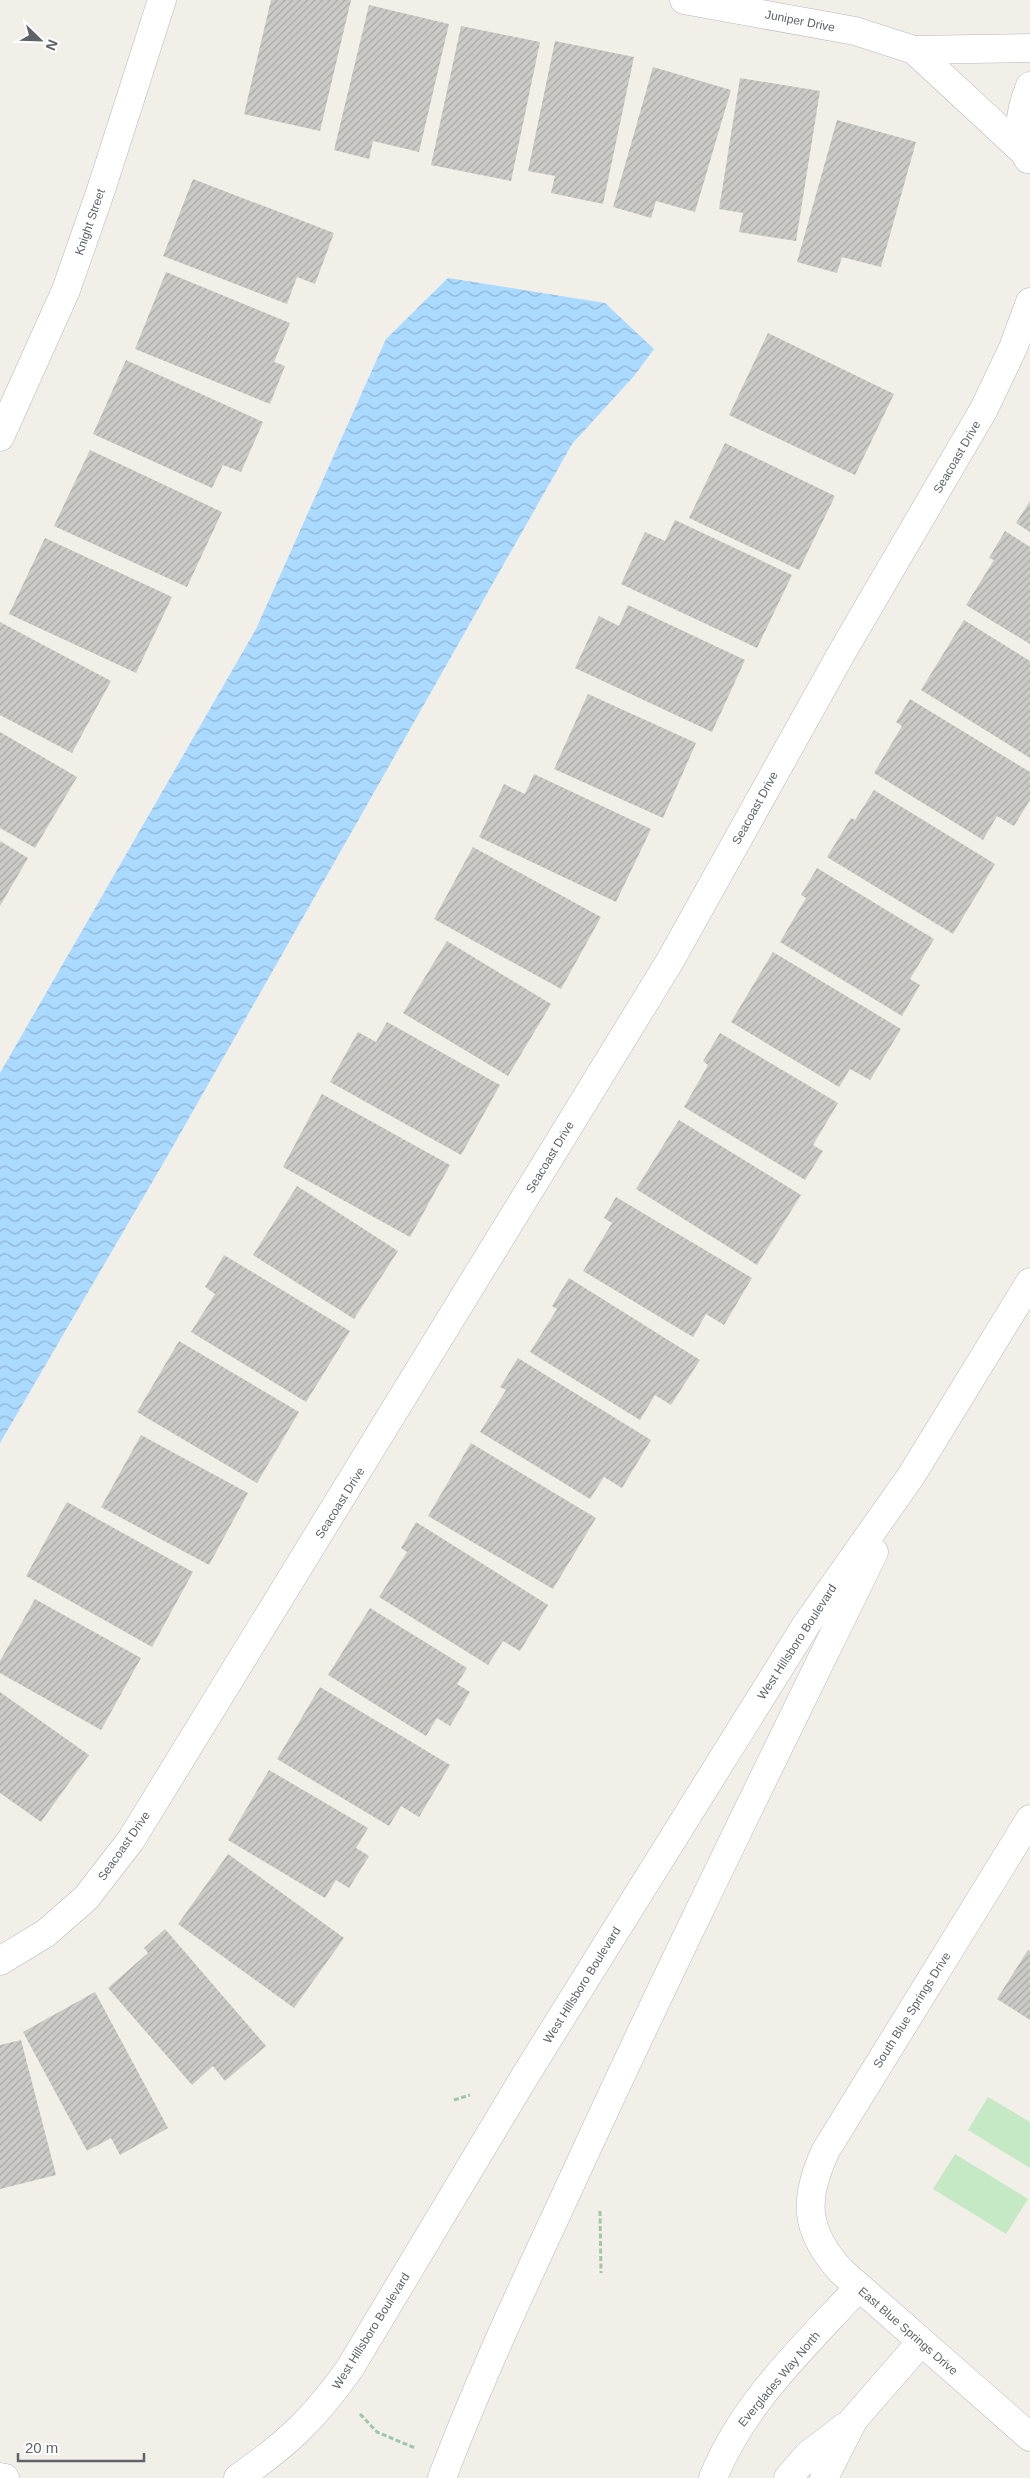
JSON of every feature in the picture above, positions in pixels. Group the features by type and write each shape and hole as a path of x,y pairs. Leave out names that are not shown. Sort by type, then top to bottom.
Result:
{"street":[{"name":"Knight Street","path":"0,437 66,290 101,190 162,0"},
{"name":"Juniper Drive","path":"684,0 855,31 914,50"},
{"path":"914,50 1030,48"},
{"path":"914,50 1027,157"},
{"path":"1027,157 1020,130 1022,107 1030,86"},
{"name":"Seacoast Drive","path":"0,1960 46,1933 86,1898 136,1832 670,961 841,654 984,409 1013,348 1030,302"},
{"name":"West Hillsboro Boulevard","path":"236,2478 292,2438 332,2393 350,2368 525,2076 806,1625 910,1476 1030,1282"},
{"name":"West Hillsboro Boulevard","path":"442,2478 488,2365 598,2124 742,1818 910,1476"},
{"name":"South Blue Springs Drive","path":"809,2208 811,2190 826,2150 1030,1819"},
{"name":"East Blue Springs Drive","path":"809,2208 812,2225 828,2256 858,2288 1030,2437"},
{"name":"Everglades Way North","path":"713,2478 727,2445 750,2410 858,2288"},
{"path":"788,2478 808,2455 854,2419 921,2342"},
{"path":"824,2478 854,2419"},
{"path":"0,2477 5,2478"},
{"path":"236,2478 244,2478"}],"path":[{"path":"360,2413 377,2432 418,2449"}],"green space":[{"path":"988,2097 1030,2122 1030,2168 968,2130"},
{"path":"955,2154 1028,2199 1006,2234 933,2189"}],"water":[{"path":"448,278 605,303 654,349 634,376 572,444 168,1155 0,1443 0,1073 256,629 386,339"}],"building":[{"path":"271,0 351,0 320,131 244,114"},
{"path":"369,5 449,24 419,152 373,141 369,159 334,150"},
{"path":"461,26 540,42 511,181 431,165"},
{"path":"555,41 634,57 603,204 551,193 555,176 528,171"},
{"path":"653,67 731,90 695,212 656,201 651,218 613,207"},
{"path":"740,78 820,91 796,241 739,232 743,213 719,209"},
{"path":"837,120 916,142 881,267 842,257 837,273 797,262"},
{"path":"193,179 334,233 315,284 297,277 287,304 163,256"},
{"path":"166,272 290,323 274,362 285,366 270,404 135,349"},
{"path":"768,333 894,394 855,475 729,415"},
{"path":"126,360 263,422 241,472 223,465 212,488 93,434"},
{"path":"725,443 835,496 799,570 689,518"},
{"path":"90,450 222,512 187,587 54,526"},
{"path":"1030,501 1030,532 1016,523"},
{"path":"675,520 792,575 757,648 621,584 645,532 665,541"},
{"path":"1005,531 1030,547 1030,644 966,605 994,560 989,558"},
{"path":"45,538 172,597 136,673 9,614"},
{"path":"628,605 745,660 712,732 575,668 599,616 619,626"},
{"path":"964,620 1030,661 1030,758 921,690"},
{"path":"0,622 111,681 72,753 0,715"},
{"path":"588,694 696,743 663,818 554,769"},
{"path":"910,699 1030,772 1030,800 1014,826 997,816 983,840 874,773 902,726 896,722"},
{"path":"0,732 77,777 35,848 0,828"},
{"path":"534,774 651,829 616,902 479,837 504,784 525,794"},
{"path":"874,790 995,864 953,934 827,857 851,818 855,820"},
{"path":"0,841 28,858 0,906"},
{"path":"473,847 601,917 561,989 434,919"},
{"path":"817,868 934,939 910,979 920,985 902,1016 780,942 806,898 801,895"},
{"path":"447,941 551,1004 508,1076 403,1013"},
{"path":"773,952 901,1029 870,1080 850,1069 839,1087 731,1022"},
{"path":"387,1022 500,1085 461,1155 330,1082 358,1032 376,1042"},
{"path":"720,1033 838,1103 813,1145 823,1151 805,1180 684,1107 708,1065 703,1061"},
{"path":"322,1094 450,1165 410,1237 283,1167"},
{"path":"679,1120 801,1195 757,1265 636,1189"},
{"path":"297,1186 398,1251 354,1319 253,1255"},
{"path":"616,1197 752,1278 724,1325 706,1314 693,1337 583,1271 612,1223 604,1218"},
{"path":"224,1255 350,1331 306,1402 191,1332 215,1294 205,1287"},
{"path":"569,1278 700,1360 671,1405 655,1395 640,1420 530,1352 557,1309 552,1306"},
{"path":"179,1341 299,1412 257,1483 137,1412"},
{"path":"518,1358 651,1440 622,1488 604,1477 590,1499 480,1432 506,1390 500,1387"},
{"path":"141,1435 248,1493 209,1565 101,1507"},
{"path":"471,1443 596,1518 553,1589 428,1516"},
{"path":"67,1502 193,1572 152,1647 26,1576"},
{"path":"416,1522 548,1605 520,1651 503,1641 488,1665 379,1597 407,1552 401,1548"},
{"path":"35,1599 141,1658 101,1730 0,1673 0,1661"},
{"path":"370,1608 467,1668 457,1684 470,1692 450,1726 437,1718 426,1736 328,1675"},
{"path":"320,1687 450,1765 419,1817 401,1806 389,1826 277,1759"},
{"path":"0,1692 89,1755 41,1822 0,1793"},
{"path":"269,1770 368,1828 356,1848 369,1856 349,1888 336,1880 325,1898 228,1840"},
{"path":"228,1854 344,1938 294,2008 178,1924"},
{"path":"165,1929 266,2046 225,2081 213,2066 192,2085 108,1988 148,1953 144,1948"},
{"path":"1028,1950 1030,1951 1030,2020 997,1999"},
{"path":"95,1992 168,2128 120,2155 111,2138 87,2151 23,2032"},
{"path":"21,2040 56,2175 0,2189 0,2045"}]}
